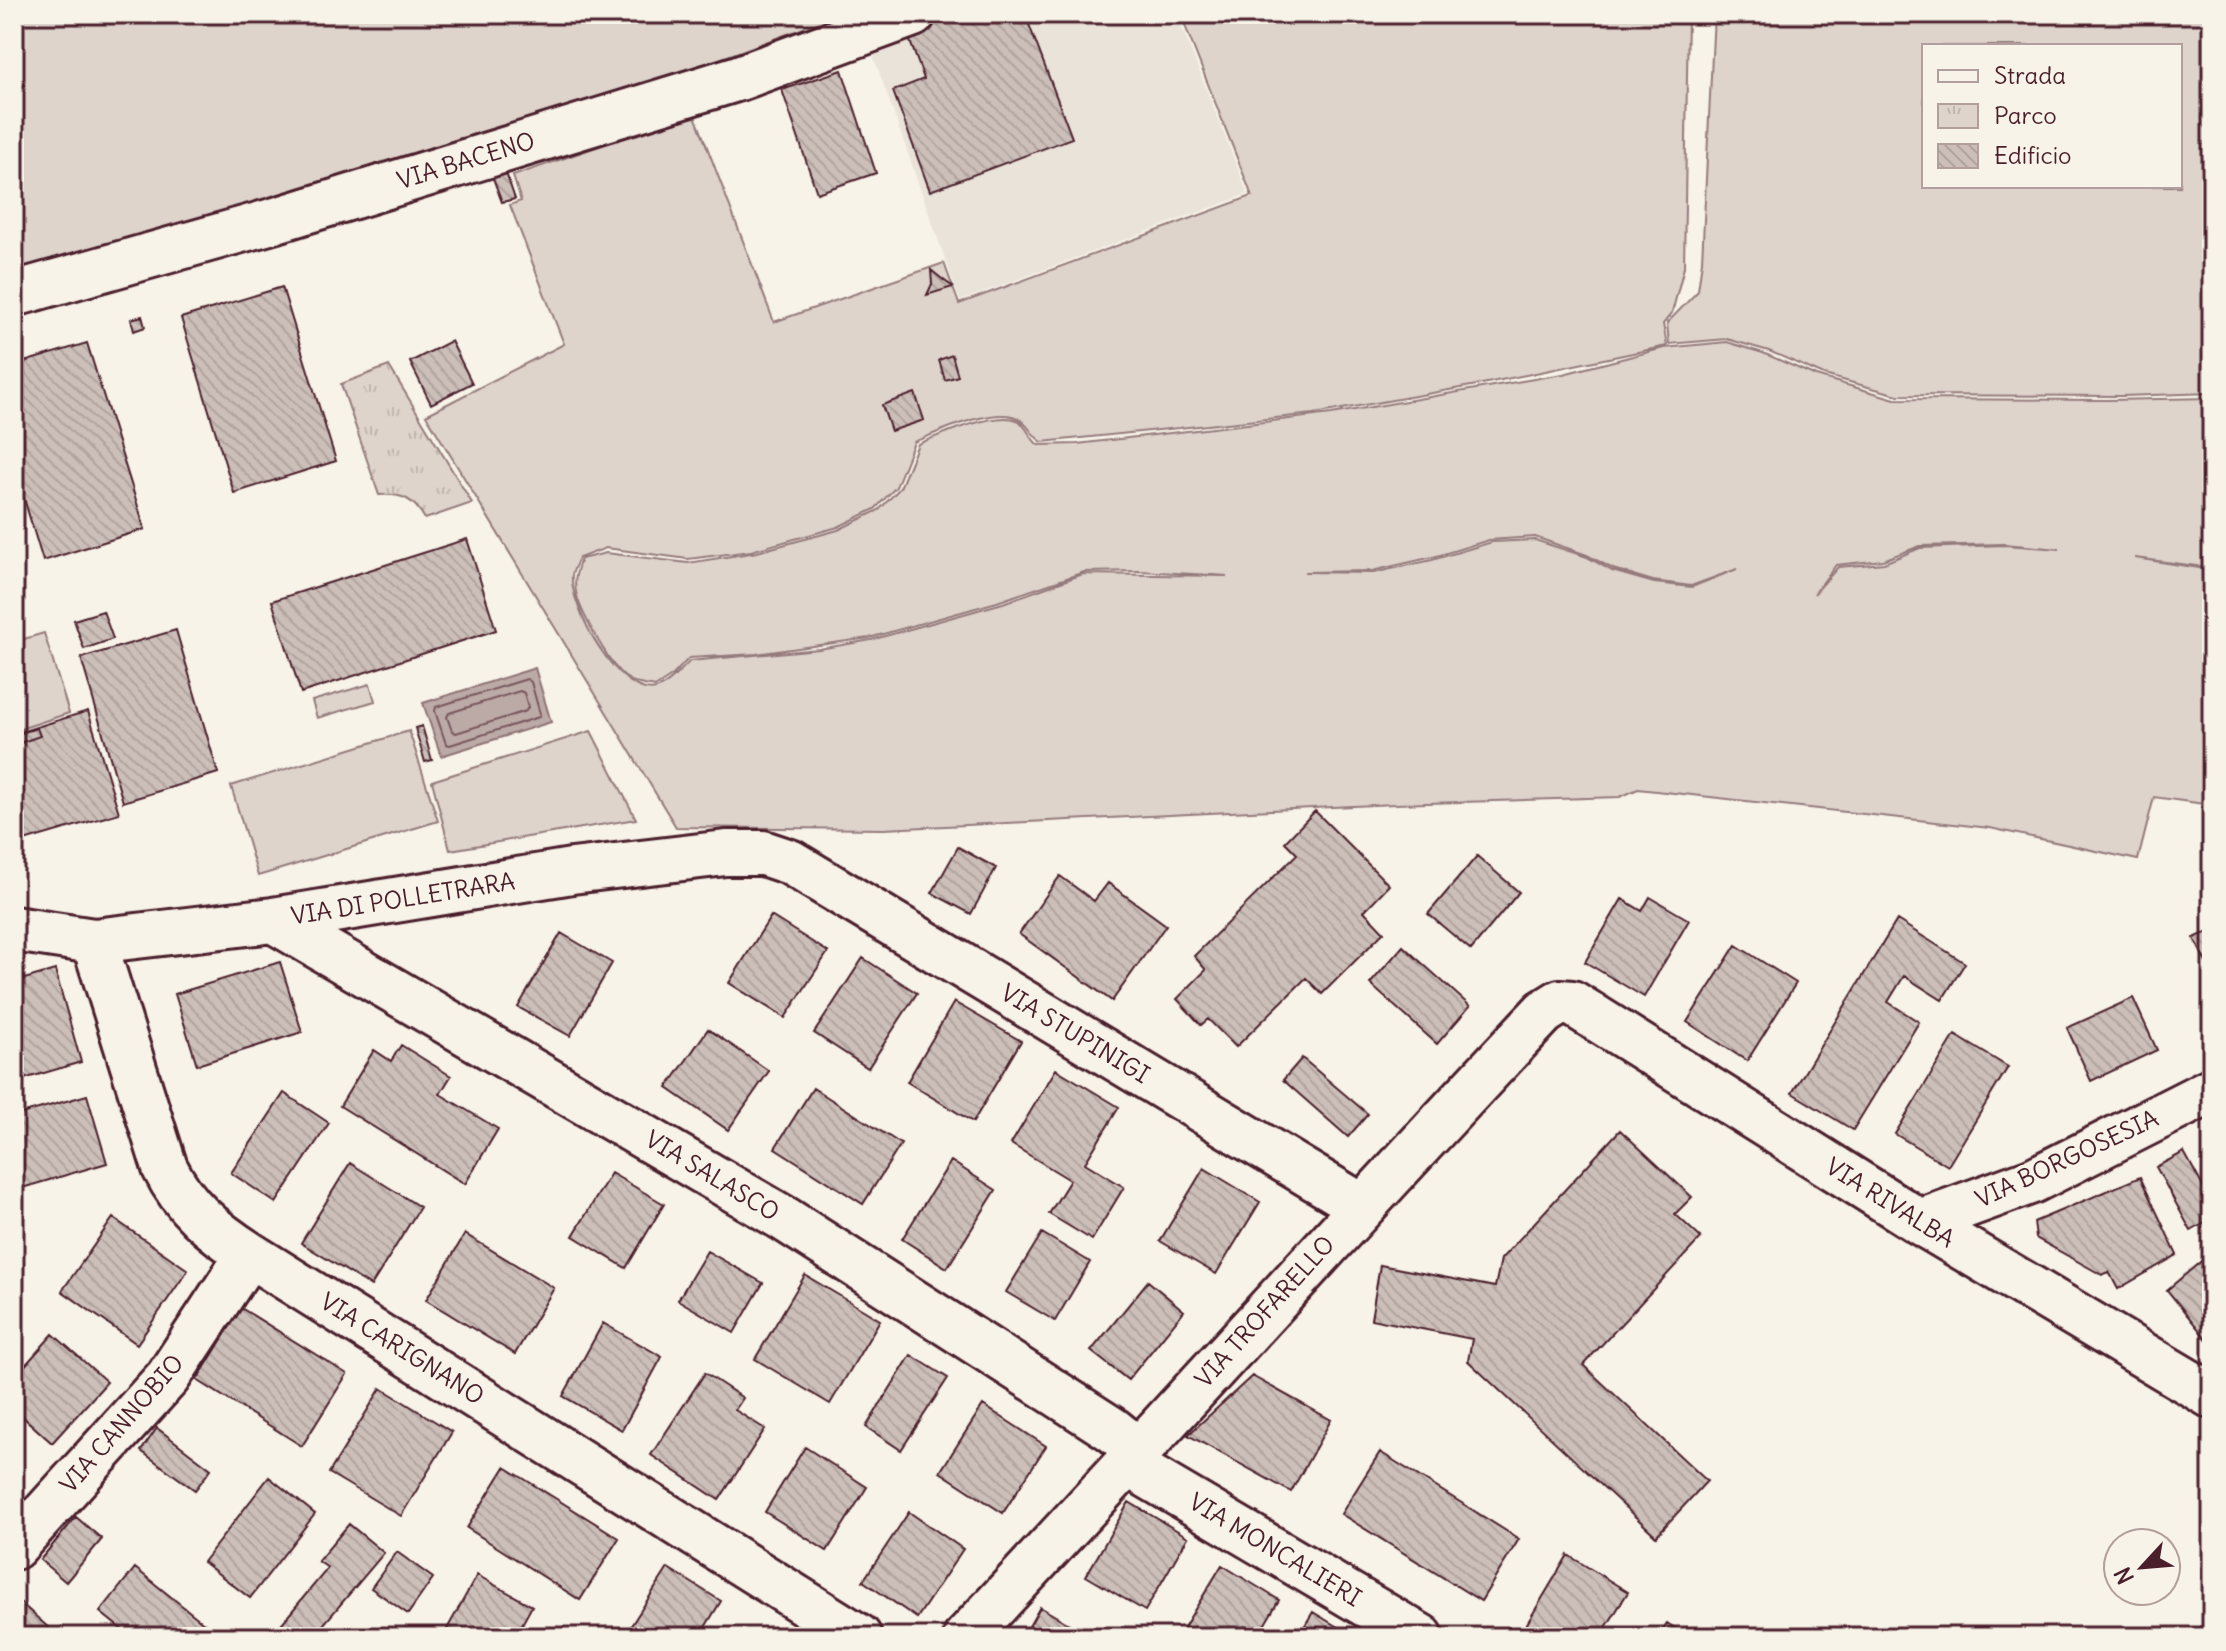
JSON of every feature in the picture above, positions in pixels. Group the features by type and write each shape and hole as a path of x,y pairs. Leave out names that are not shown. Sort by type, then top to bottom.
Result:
{"street":[{"name":"VIA BACENO","path":"14,294 276,220 739,78 913,14"},
{"name":"VIA DI POLLETRARA","path":"14,929 94,941 273,920 572,871 726,853 763,853 790,862"},
{"name":"VIA STUPINIGI","path":"790,862 1361,1206"},
{"name":"VIA SALASCO","path":"273,920 783,1218 1113,1430 1134,1458"},
{"name":"VIA CARIGNANO","path":"94,941 169,1175 199,1217 249,1254 859,1637"},
{"name":"VIA TROFARELLO","path":"966,1637 1134,1458 1361,1206 1544,1012 1560,1002 1572,1003"},
{"name":"VIA RIVALBA","path":"1572,1003 1920,1222 2212,1396"},
{"name":"VIA BORGOSESIA","path":"1920,1222 2032,1181 2212,1090"},
{"name":"VIA CANNOBIO","path":"14,1547 168,1377 249,1254"},
{"name":"VIA MONCALIERI","path":"1134,1458 1421,1637"}],"shaded area":[{"path":"973,14 1185,14 1178,18 1248,194 960,301 872,52"}],"green space":[{"path":"14,14 842,14 569,114 329,188 14,271"},
{"path":"1189,14 1688,14 1684,267 1672,313 1663,324 1667,346 1314,414 1042,442 1021,420 1011,416 998,415 968,421 914,442 896,487 875,509 838,527 751,551 688,559 606,548 579,558 572,575 573,589 599,647 618,671 580,604 576,578 581,559 606,553 688,563 757,552 838,530 879,510 900,488 918,444 969,425 1010,418 1022,423 1038,445 1077,444 1331,414 1563,374 1664,348 1727,342 1763,353 1816,376 1895,399 2212,398 2212,568 2135,558 2212,570 2212,805 2154,797 2138,860 1990,828 1638,789 1620,797 1395,804 884,829 676,827 426,415 564,344 510,205 521,201 513,176 694,113 774,322 944,263 959,304 1252,196 1182,18","holes":["1535,537 1587,555 1613,569 1653,581 1691,586 1737,569 1692,587 1654,583 1612,571 1587,557 1535,540 1492,542 1373,573 1304,572 1372,571 1489,540","2004,544 2060,549 2005,545 1920,548 1884,563 1838,567 1814,594 1836,565 1883,560 1920,546","1141,571 1227,576 1083,574 1003,603 871,640 819,649 690,661 670,681 656,689 642,688 625,677 655,687 673,675 689,658 756,654 869,638 997,602 1084,572"]},
{"path":"1714,14 2212,14 2212,393 2122,396 1898,395 1824,375 1769,351 1727,339 1669,344 1667,323 1698,291"},
{"path":"389,366 472,503 425,519 406,499 379,495 341,384"},
{"path":"44,633 69,713 14,731 14,642"},
{"path":"370,684 375,701 317,718 312,701"},
{"path":"409,731 438,821 258,876 231,786"},
{"path":"591,731 636,819 450,850 432,781"}],"water":[{"path":"535,668 551,722 441,756 423,703"}],"building":[{"path":"958,14 1025,14 1072,138 930,191 893,91 924,79 907,33"},
{"path":"842,70 876,173 817,193 782,90"},
{"path":"506,173 515,199 502,202 493,178"},
{"path":"931,270 953,287 927,295 932,284"},
{"path":"282,287 336,461 234,493 181,318"},
{"path":"142,316 145,327 134,331 131,319"},
{"path":"451,341 472,383 431,404 410,362"},
{"path":"87,343 145,529 43,561 14,466 14,365"},
{"path":"952,355 958,376 945,380 939,360"},
{"path":"915,393 924,420 891,431 882,405"},
{"path":"467,539 496,630 301,693 272,601"},
{"path":"103,611 113,639 84,649 74,620"},
{"path":"176,630 218,773 123,802 81,658"},
{"path":"88,711 119,813 14,844 14,734"},
{"path":"422,726 432,760 425,762 415,728"},
{"path":"37,728 40,736 14,745 14,735"},
{"path":"1315,811 1389,885 1364,911 1384,932 1322,994 1306,978 1236,1047 1208,1019 1201,1025 1177,999 1206,970 1194,956 1297,854 1285,842"},
{"path":"958,847 996,868 971,914 932,893"},
{"path":"1477,856 1519,892 1471,950 1428,914"},
{"path":"1060,876 1094,901 1108,883 1166,925 1112,1001 1019,934"},
{"path":"1650,897 1689,920 1644,997 1585,962 1622,899 1642,911"},
{"path":"771,916 828,952 785,1018 729,983"},
{"path":"1897,920 1965,963 1942,1000 1904,976 1888,1002 1919,1022 1853,1130 1792,1093"},
{"path":"2212,930 2212,975 2194,938"},
{"path":"561,933 612,963 570,1036 518,1007"},
{"path":"1736,945 1796,983 1747,1061 1687,1022"},
{"path":"1403,946 1470,1006 1437,1044 1370,984"},
{"path":"863,958 917,993 868,1068 814,1033"},
{"path":"280,962 302,1032 197,1065 175,994"},
{"path":"55,970 81,1062 14,1082 14,982"},
{"path":"2133,998 2157,1050 2091,1081 2067,1028"},
{"path":"954,1002 1021,1041 973,1122 907,1082"},
{"path":"708,1029 769,1071 728,1130 667,1088"},
{"path":"1955,1035 2008,1067 1948,1166 1895,1134"},
{"path":"401,1045 451,1076 440,1094 498,1129 465,1184 340,1106 374,1050 391,1061"},
{"path":"1302,1058 1368,1114 1348,1137 1283,1080"},
{"path":"1056,1069 1119,1107 1085,1163 1124,1187 1092,1240 1049,1214 1070,1180 1011,1144"},
{"path":"813,1088 901,1144 863,1204 775,1148"},
{"path":"284,1093 329,1123 276,1203 231,1173"},
{"path":"87,1095 107,1163 22,1188 14,1160 14,1116"},
{"path":"1620,1130 1692,1197 1675,1214 1701,1238 1583,1365 1707,1481 1656,1536 1468,1361 1472,1339 1371,1319 1380,1265 1495,1287 1501,1259"},
{"path":"2184,1152 2212,1203 2212,1219 2191,1231 2156,1167"},
{"path":"951,1161 996,1190 947,1268 902,1239"},
{"path":"350,1163 420,1207 371,1286 301,1243"},
{"path":"1204,1168 1260,1202 1216,1274 1160,1241"},
{"path":"611,1173 664,1204 626,1268 573,1236"},
{"path":"2140,1177 2177,1255 2118,1289 2109,1272 2102,1275 2036,1238 2034,1222"},
{"path":"113,1218 188,1270 137,1344 62,1291"},
{"path":"1042,1233 1090,1262 1055,1321 1006,1292"},
{"path":"465,1234 554,1288 515,1354 426,1300"},
{"path":"707,1251 763,1283 734,1333 678,1300"},
{"path":"2212,1252 2212,1346 2167,1290"},
{"path":"805,1275 880,1320 830,1404 755,1359"},
{"path":"1148,1281 1184,1311 1128,1380 1091,1351"},
{"path":"241,1308 347,1374 302,1446 197,1380"},
{"path":"603,1323 662,1357 622,1430 563,1396"},
{"path":"53,1334 107,1382 52,1443 14,1409 14,1378"},
{"path":"911,1355 948,1378 901,1450 866,1427"},
{"path":"705,1373 743,1398 735,1410 765,1429 719,1500 651,1455"},
{"path":"1252,1376 1331,1420 1291,1492 1188,1435"},
{"path":"381,1388 452,1432 401,1516 329,1473"},
{"path":"983,1405 1046,1446 1003,1513 940,1472"},
{"path":"157,1428 211,1469 195,1490 141,1451"},
{"path":"805,1447 867,1487 827,1551 765,1512"},
{"path":"1380,1452 1519,1539 1481,1601 1341,1514"},
{"path":"505,1467 619,1538 580,1600 467,1528"},
{"path":"269,1477 315,1514 250,1598 203,1562"},
{"path":"1129,1502 1188,1537 1145,1611 1086,1576"},
{"path":"909,1512 963,1549 917,1618 863,1581"},
{"path":"76,1517 102,1539 66,1582 40,1560"},
{"path":"349,1524 384,1553 313,1637 288,1637 278,1628 328,1568 318,1561"},
{"path":"397,1552 433,1578 408,1614 371,1588"},
{"path":"1568,1555 1628,1592 1600,1637 1519,1637"},
{"path":"1222,1565 1279,1600 1259,1634 1245,1626 1239,1637 1185,1637 1180,1634"},
{"path":"135,1568 221,1637 131,1637 100,1612"},
{"path":"668,1568 721,1601 699,1637 636,1637 627,1632"},
{"path":"477,1575 532,1606 515,1637 462,1637 447,1629"},
{"path":"14,1597 59,1637 14,1637"},
{"path":"1040,1607 1091,1637 1023,1637"},
{"path":"1313,1612 1354,1637 1298,1637"},
{"path":"1667,1623 1689,1637 1658,1637"}]}
